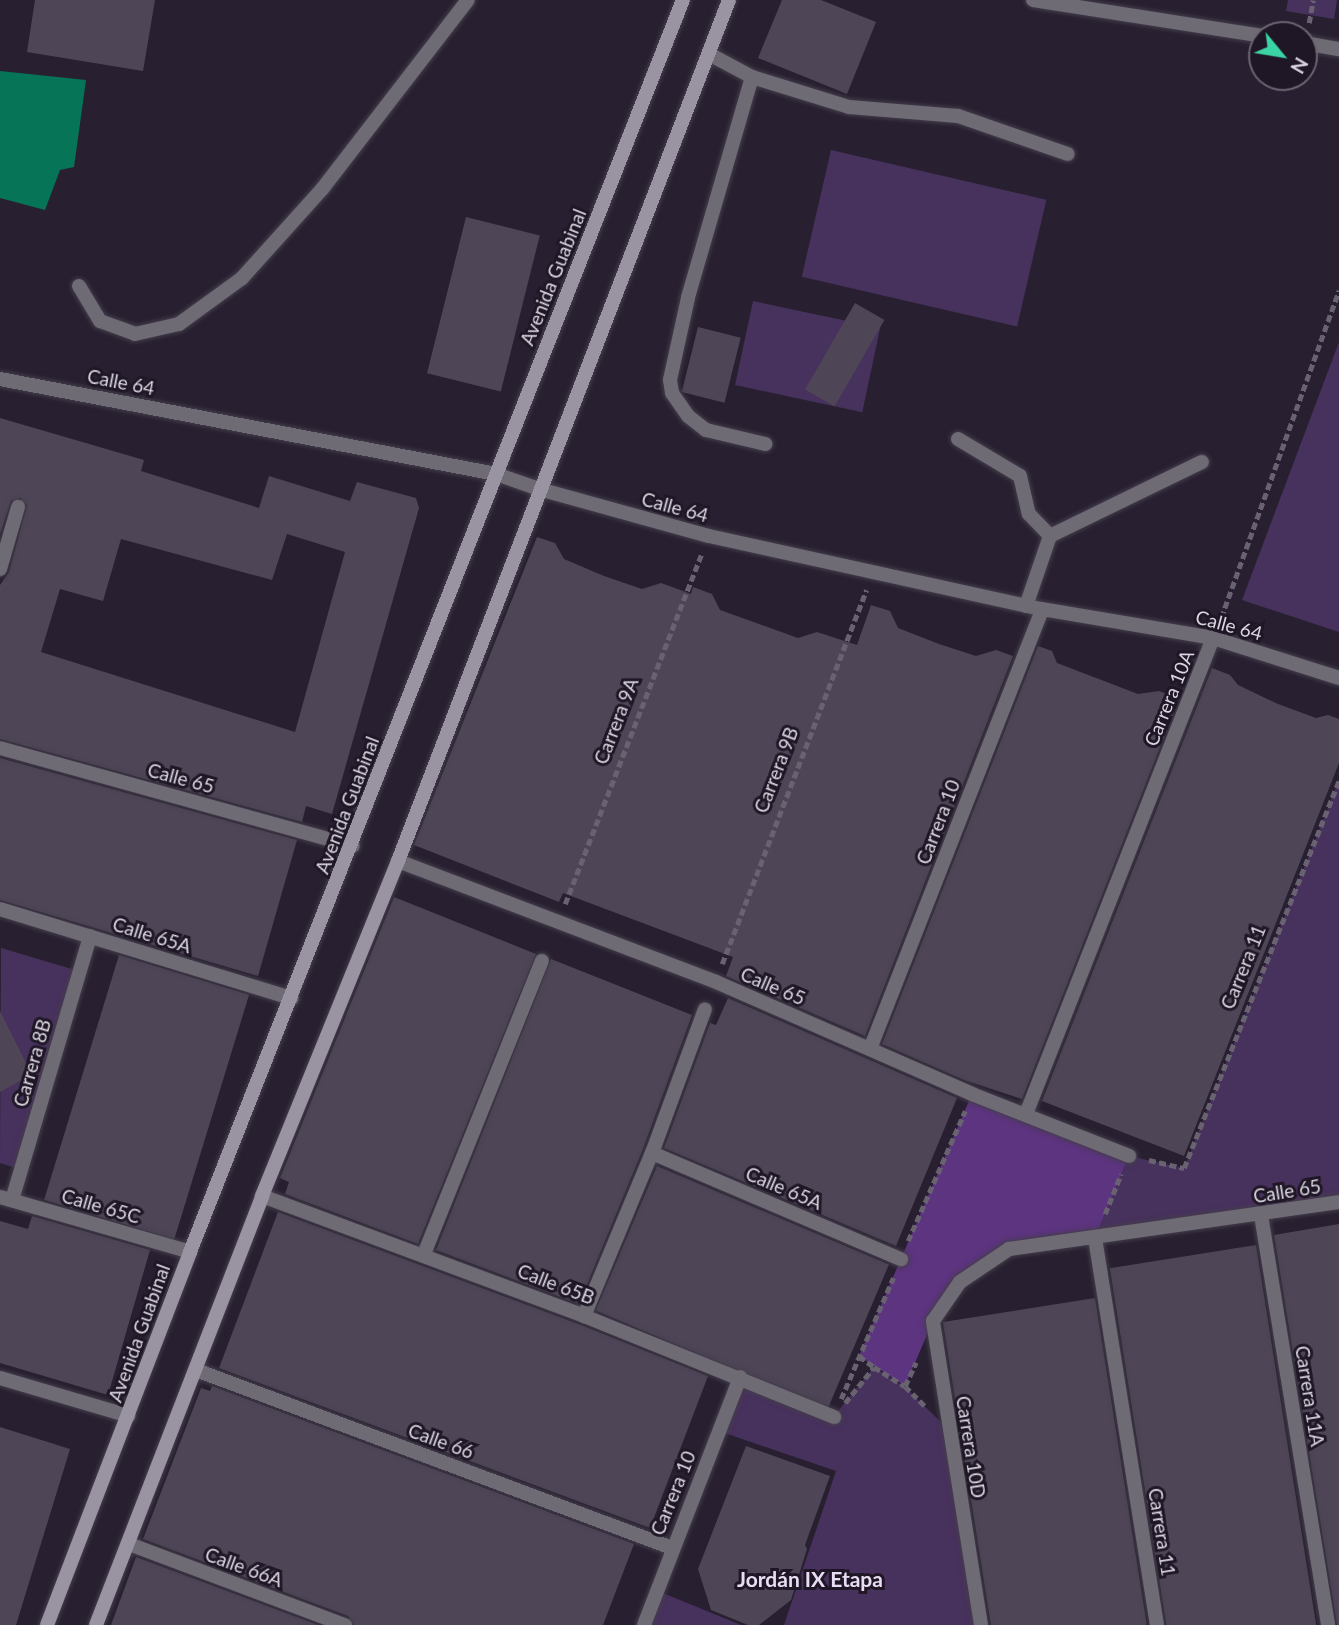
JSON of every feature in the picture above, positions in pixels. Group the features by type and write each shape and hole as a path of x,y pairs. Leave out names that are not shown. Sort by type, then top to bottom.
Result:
{"main road":[{"name":"Avenida Guabinal","path":"47,1625 190,1251 353,846 683,0"},
{"path":"96,1625 262,1196 398,861 729,0"}],"street":[{"path":"79,286 100,321 135,334 179,324 242,278 323,188 468,0"},
{"path":"1033,0 1248,34"},
{"path":"1318,45 1339,49"},
{"path":"709,54 752,77 849,107 958,116 1068,155"},
{"path":"752,77 688,299 670,380 672,393 688,415 706,430 765,444"},
{"name":"Calle 64","path":"0,379 496,474 539,489 709,536 1042,610 1213,638 1339,678"},
{"path":"958,439 1020,476 1029,514 1050,536"},
{"path":"1026,606 1050,536 1202,462"},
{"path":"0,569 18,508"},
{"name":"Carrera 10","path":"870,1049 1042,610"},
{"name":"Carrera 10A","path":"1026,1114 1213,638"},
{"name":"Calle 65","path":"0,748 353,846"},
{"name":"Calle 65","path":"398,861 716,982 972,1094 1129,1156"},
{"name":"Calle 65A","path":"0,909 292,998"},
{"name":"Carrera 8B","path":"6,1198 89,936"},
{"path":"424,1254 542,961"},
{"path":"584,1316 652,1153 705,1009"},
{"name":"Calle 65A","path":"652,1153 901,1259"},
{"name":"Calle 65B","path":"262,1196 424,1254 740,1377 834,1417"},
{"name":"Calle 65C","path":"6,1198 190,1251"},
{"name":"Calle 65","path":"960,1282 1009,1249 1339,1202"},
{"name":"Carrera 11A","path":"1261,1215 1328,1625"},
{"name":"Carrera 11","path":"1095,1238 1157,1625"},
{"name":"Carrera 10D","path":"960,1282 933,1321 981,1625"},
{"name":"Calle 66","path":"196,1370 672,1548"},
{"name":"Carrera 10","path":"644,1625 740,1377"},
{"path":"0,1378 129,1416"},
{"name":"Calle 66A","path":"129,1544 345,1625"}],"path":[{"name":"Carrera 10A","path":"1213,638 1339,291"},
{"name":"Carrera 9A","path":"558,920 709,536"},
{"name":"Carrera 9B","path":"716,982 873,573"},
{"name":"Carrera 11","path":"1129,1156 1184,1168 1339,780"},
{"path":"1095,1238 1129,1156"},
{"path":"859,1356 905,1387 948,1429"},
{"path":"834,1417 874,1367"}],"shaded area":[{"path":"1288,0 1337,0 1334,19 1286,11"},
{"path":"0,71 86,80 74,167 60,170 45,210 0,198"},
{"path":"831,150 1046,200 1017,326 802,277"},
{"path":"753,301 880,328 862,412 735,385"},
{"path":"1339,342 1339,632 1242,600"},
{"path":"1339,780 1339,1201 1095,1238 1129,1156 1184,1168"},
{"path":"1,948 75,970 16,1168 0,1163"},
{"path":"972,1094 1129,1156 1095,1238 1009,1249 960,1282 933,1321 905,1386 859,1356"},
{"path":"874,1367 905,1387 948,1429 981,1625 784,1625 836,1471 719,1431 740,1377 833,1417"},
{"path":"658,1591 741,1625 644,1625"}],"building":[{"path":"35,0 155,0 143,71 27,52"},
{"path":"782,0 821,0 876,22 847,94 758,58"},
{"path":"466,217 540,235 501,392 427,373"},
{"path":"855,303 884,320 834,407 805,390"},
{"path":"698,327 741,338 724,403 682,392"},
{"path":"0,418 144,460 141,471 259,508 269,476 350,501 357,482 416,498 419,508 332,814 306,806 302,822 0,739 0,585 9,572 27,505 20,498 11,501 0,534","holes":["287,534 345,552 295,732 41,652 60,589 103,601 121,539 272,580"]},
{"path":"537,537 555,543 564,559 604,576 642,589 661,583 691,594 693,587 712,594 720,610 798,638 817,632 857,645 871,605 890,611 898,628 939,644 976,656 996,650 1013,656 865,1036 726,976 733,957 563,893 559,902 414,845"},
{"path":"1038,646 1052,651 1057,663 1138,694 1159,691 1179,699 1022,1099 964,1080 882,1044"},
{"path":"1212,668 1230,675 1238,685 1278,704 1316,718 1328,715 1339,719 1339,763 1184,1156 1042,1101"},
{"path":"0,758 297,840 258,976 0,900"},
{"path":"394,897 536,954 418,1244 285,1194 289,1182 280,1178"},
{"path":"119,955 249,995 174,1240 44,1200"},
{"path":"551,959 692,1015 643,1149 579,1304 436,1250"},
{"path":"728,998 957,1098 896,1246 664,1148 710,1023 716,1025"},
{"path":"0,1011 32,1075 0,1092"},
{"path":"657,1166 889,1264 828,1409 596,1311"},
{"path":"278,1212 581,1325 708,1376 650,1528 219,1368"},
{"path":"32,1216 150,1250 108,1395 0,1363 0,1221 28,1229"},
{"path":"1339,1224 1339,1625 1337,1625 1274,1235"},
{"path":"1256,1245 1316,1625 1166,1625 1110,1268"},
{"path":"1095,1298 1147,1625 991,1625 943,1322"},
{"path":"212,1386 634,1544 603,1625 354,1625 348,1616 143,1539 201,1388 210,1391"},
{"path":"0,1427 70,1449 16,1625 0,1625"},
{"path":"746,1446 830,1476 805,1545 807,1549 791,1600 759,1625 748,1625 711,1610 698,1569"},
{"path":"136,1557 318,1625 111,1625"}],"district":[{"name":"Jordán IX Etapa","path":"810,1579"}]}
